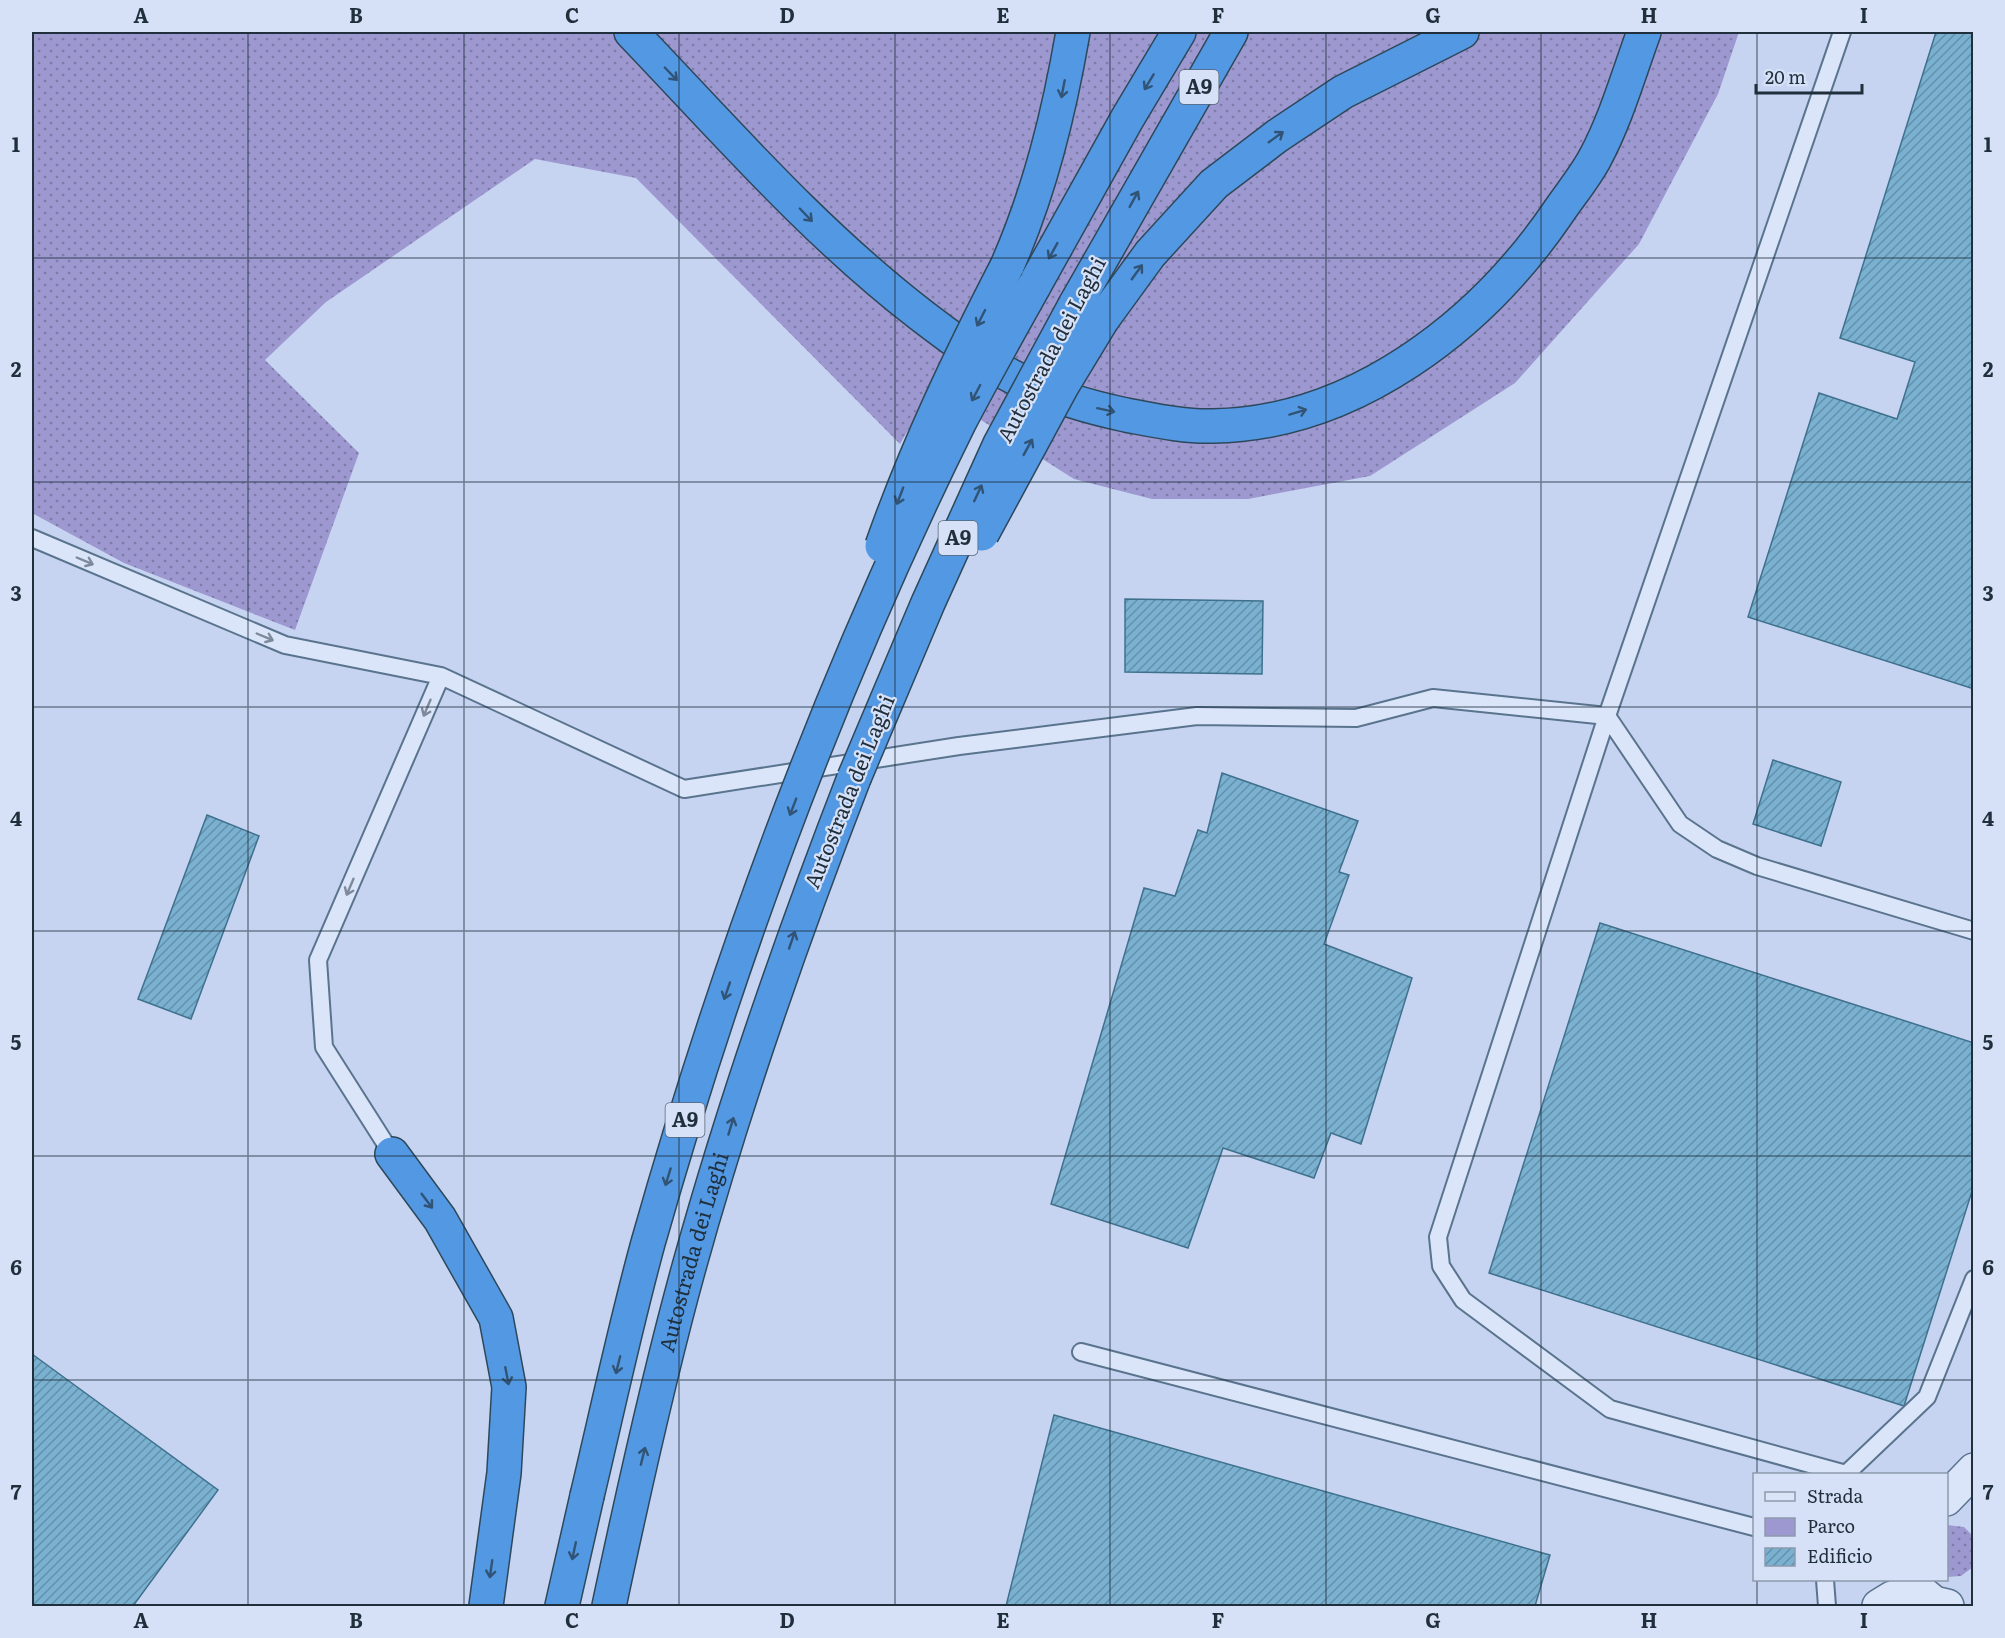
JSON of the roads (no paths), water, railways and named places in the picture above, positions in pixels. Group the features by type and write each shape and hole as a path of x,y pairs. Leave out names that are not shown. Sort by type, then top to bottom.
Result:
{"highway":[{"path":"631,32 827,237 884,287 948,335 1016,379 1084,406 1149,420 1212,426 1273,420 1341,399 1393,370 1444,335 1501,286 1545,231 1595,158 1644,32"},
{"path":"814,753 855,620 901,493 946,385 1007,266 1027,220 1044,167 1063,93 1073,32"},
{"name":"A9","path":"562,1606 586,1496 648,1246 704,1057 759,895 814,753 886,583 960,423 1127,118 1179,32"},
{"name":"Autostrada dei Laghi","path":"609,1606 629,1513 689,1268 742,1088 799,919 854,778 928,603 1000,444 1088,312 1231,32"},
{"path":"1088,312 1150,255 1214,184 1277,136 1343,92 1462,32"},
{"path":"392,1154 440,1219 496,1318 509,1387 504,1473 486,1606"}],"street":[{"path":"1948,1500 1974,1470"},
{"path":"1948,1501 1974,1505"},
{"path":"1900,1591 1947,1606"},
{"path":"1954,1606 1974,1603"}],"lane":[{"path":"1842,32 1607,716 1438,1237 1441,1266 1463,1300 1610,1409 1842,1473"},
{"path":"32,538 285,645 441,676 684,789 959,746 1197,716 1356,718 1434,698 1607,716"},
{"path":"392,1154 324,1047 318,960 441,676"},
{"path":"1607,716 1680,824 1717,849 1757,866 1974,931"},
{"path":"1847,1473 1927,1397 1974,1280"},
{"path":"1081,1352 1753,1526"},
{"path":"1826,1581 1827,1606"}]}
